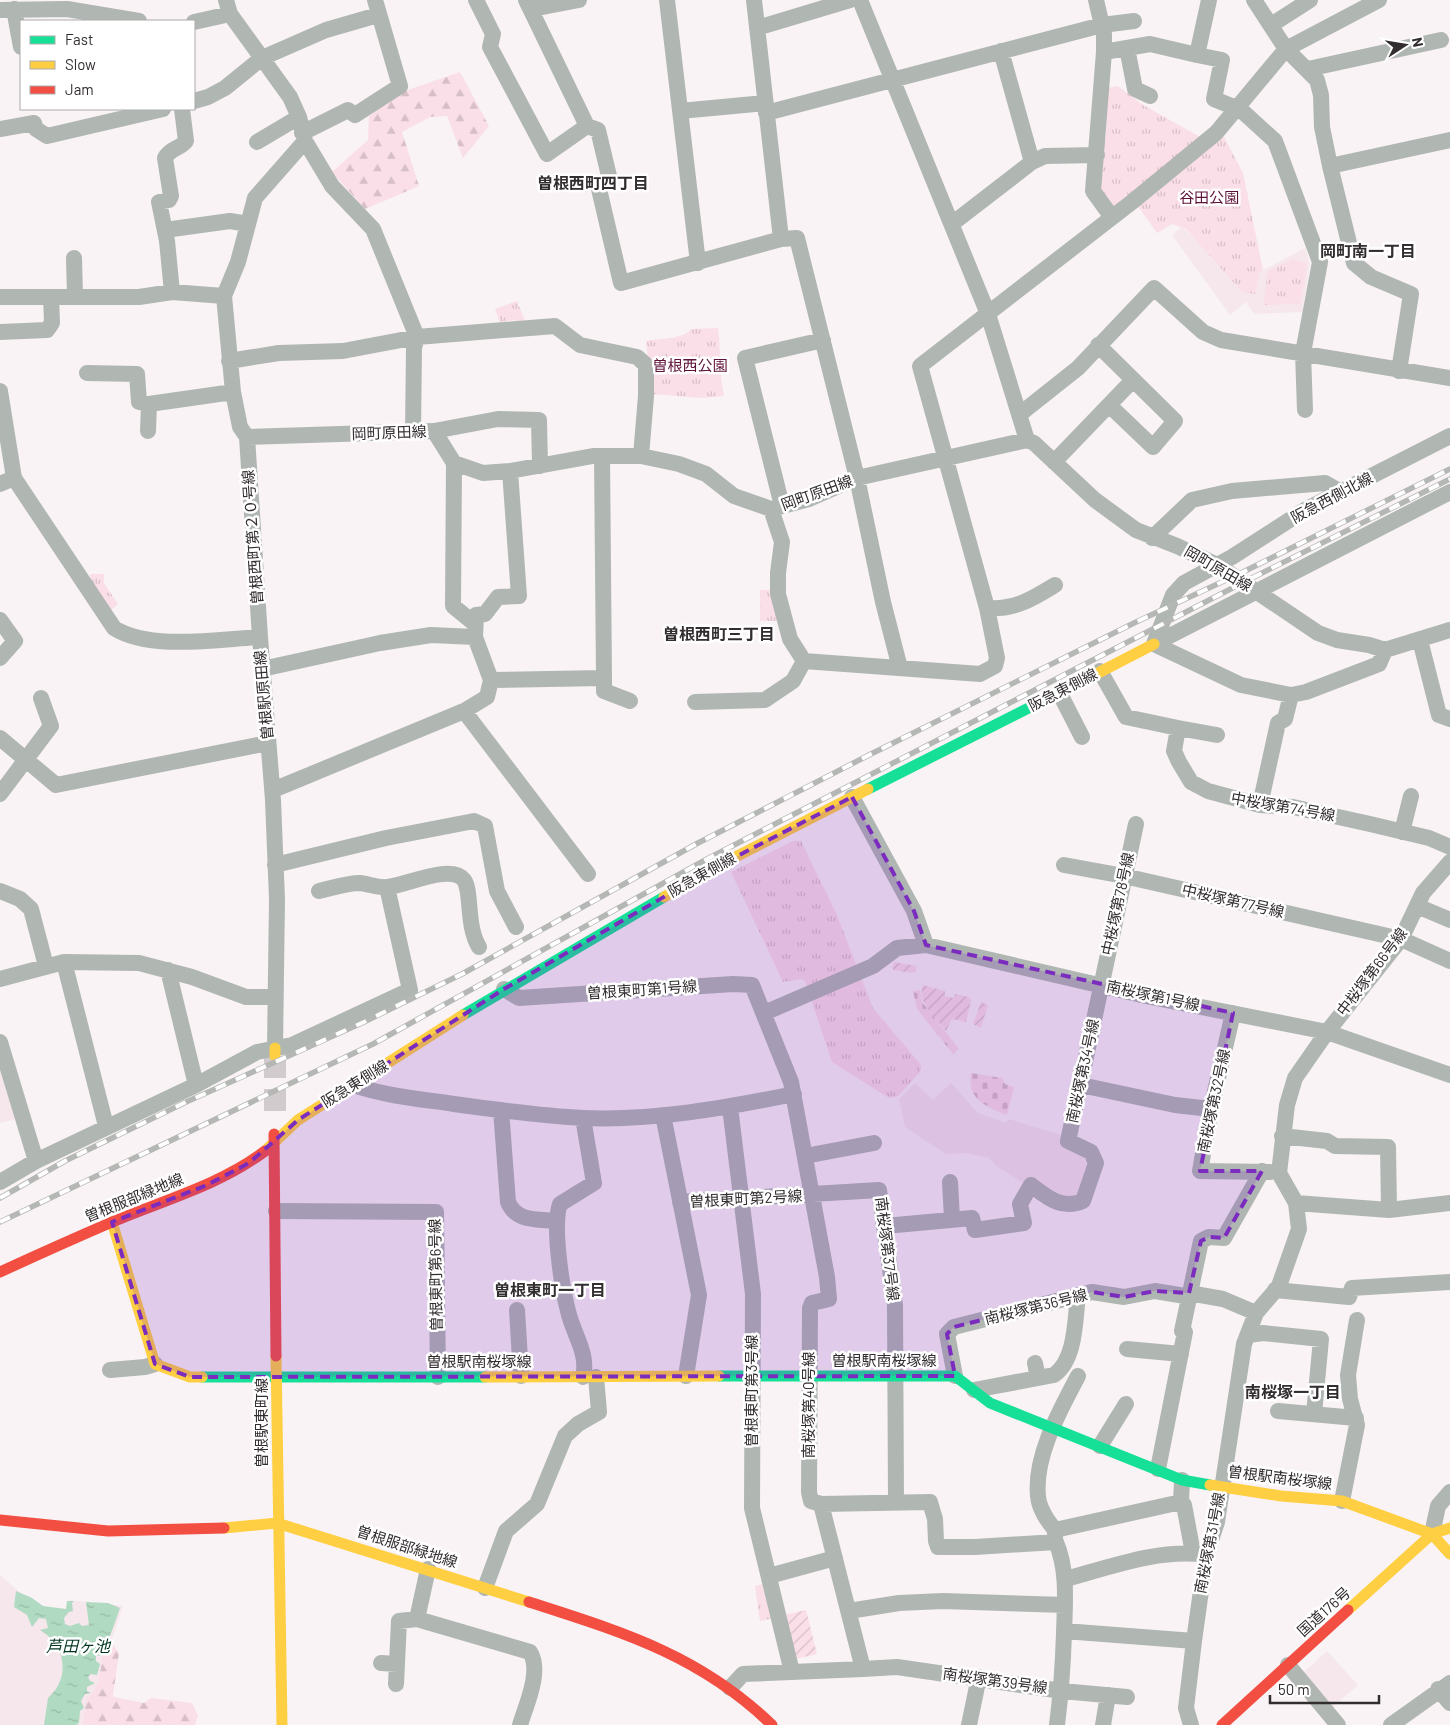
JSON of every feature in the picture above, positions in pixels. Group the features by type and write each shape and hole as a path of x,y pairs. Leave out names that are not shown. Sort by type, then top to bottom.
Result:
{"main road":[{"name":"阪急東側線","path":"274,1144 298,1120 504,988 714,868 1154,644"},
{"name":"曽根駅東町線","path":"275,1121 277,1524 282,1725"},
{"name":"曽根服部緑地線","path":"0,1272 112,1222 208,1186 249,1163 274,1144"},
{"path":"112,1222 155,1364"},
{"name":"曽根駅南桜塚線","path":"155,1364 190,1377 955,1376 990,1403 1182,1480 1281,1496 1342,1501 1432,1534 1450,1554"},
{"name":"曽根服部緑地線","path":"0,1520 108,1531 250,1527 277,1524 428,1569 628,1634 691,1662 730,1688 772,1725"},
{"name":"国道176号","path":"1222,1725 1432,1534 1450,1528"}],"street":[{"path":"476,0 494,34 490,47 548,154 587,126"},
{"path":"579,0 529,5 542,36 587,126 598,130 609,176 598,189 621,283 780,239 797,238 857,478 883,602 900,668"},
{"path":"667,0 698,263"},
{"path":"754,0 780,239"},
{"path":"757,28 850,0"},
{"path":"860,0 953,223 988,314 1027,440"},
{"path":"1096,0 1102,25 1104,52 1093,191 1111,216"},
{"path":"1198,55 1209,0"},
{"path":"1254,0 1286,49 1317,80 1322,127 1354,263 1371,277 1411,294 1399,371"},
{"path":"1271,25 1310,0"},
{"path":"804,662 980,674 992,668 998,658 987,608 920,366 1216,133 1286,49 1353,6 1379,0"},
{"path":"195,22 228,7 290,97 302,130 332,186 373,229 418,337 414,348 413,432"},
{"path":"195,101 208,97 225,88 262,58 377,8 400,86 355,115 348,110 302,130 257,142"},
{"path":"20,44 7,10 128,20"},
{"path":"680,111 766,108 894,81 1102,25 1134,21"},
{"path":"1308,70 1441,40"},
{"path":"1104,52 1150,44 1222,60 1214,99 1241,110 1274,141 1320,262 1303,353 1305,410"},
{"path":"1127,48 1135,89 1150,96"},
{"path":"1001,51 1032,162"},
{"path":"0,128 33,116 36,129 47,136 159,110"},
{"path":"172,292 165,230 159,202 169,200 172,196 165,158 170,150 182,146 186,141 182,110"},
{"path":"247,437 240,427 233,392 224,296 238,262 255,198 302,130"},
{"path":"1330,166 1450,140"},
{"path":"953,223 1032,162 1045,156 1097,154"},
{"path":"165,230 230,221 248,224"},
{"path":"74,258 75,297"},
{"path":"1020,414 1078,368 1154,288 1203,332 1221,340 1450,378"},
{"path":"0,297 139,297 172,292 224,296"},
{"path":"0,332 47,330 52,323 51,297"},
{"path":"229,361 279,353 343,351 418,337 555,326 580,345 638,357 646,365 646,396 641,456"},
{"path":"804,662 790,639 778,594 778,572 782,542 745,358 823,340"},
{"path":"1098,345 1175,421 1153,448 1109,405"},
{"path":"87,373 137,374 139,402 149,404 233,392"},
{"path":"1054,462 1133,380"},
{"name":"曽根駅原田線","path":"0,391 7,481 114,628 121,632 166,641 260,637 273,790 274,865 277,900 275,1052"},
{"path":"148,431 149,404"},
{"path":"434,431 498,419 538,420 540,466"},
{"name":"岡町原田線","path":"247,437 434,431 454,463 483,473 510,471 602,456 641,456 679,464 706,474 734,496 776,508 809,499 857,478 1027,440 1034,443 1095,500 1136,530 1152,538 1177,546 1218,566 1318,633 1337,640 1369,644 1385,650"},
{"name":"阪急西側北線","path":"1218,566 1305,510 1450,436"},
{"name":"曽根西町第２０号線","path":"247,437 260,637"},
{"path":"602,456 604,691 630,700"},
{"path":"454,463 452,606 475,631"},
{"path":"273,790 464,711 487,697 491,680 475,631 476,615 485,614 498,597 520,596 510,471"},
{"path":"1152,538 1192,500 1232,491 1325,483 1341,492"},
{"name":"阪急東側線","path":"1154,644 1450,492"},
{"path":"1218,566 1184,583 1173,595 1154,644 1241,685 1291,695 1306,692 1379,664 1385,650 1450,630"},
{"path":"987,608 1002,609 1022,605 1055,585"},
{"path":"0,620 15,641 0,658"},
{"path":"262,669 380,643 475,631"},
{"path":"1420,640 1439,715 1450,719"},
{"path":"695,702 764,700 793,681 804,662"},
{"path":"1100,671 1126,717 1217,735"},
{"path":"491,680 604,678"},
{"path":"1059,692 1082,737"},
{"path":"1260,806 1278,723 1284,719 1291,695"},
{"path":"0,794 27,761 51,726 41,698"},
{"path":"464,711 588,874"},
{"name":"中桜塚第74号線","path":"1178,728 1174,751 1178,762 1191,782 1230,799 1260,806 1293,807 1429,838 1450,847"},
{"path":"0,738 56,785 268,743"},
{"path":"1402,832 1411,796"},
{"path":"852,797 914,910 926,945"},
{"path":"274,865 391,837 474,821 485,826 497,891 516,927"},
{"name":"中桜塚第78号線","path":"1101,985 1136,824"},
{"name":"中桜塚第77号線","path":"1064,865 1124,876 1401,939 1450,961"},
{"name":"中桜塚第66号線","path":"1327,1032 1401,939 1423,893 1448,869"},
{"path":"319,890 360,883 388,888 447,874 459,876 465,882 470,924 479,947"},
{"path":"0,1182 36,1161 196,1084 257,1052 275,1052 295,1044 410,990 388,888"},
{"path":"0,891 20,899 31,909 46,966"},
{"path":"1417,906 1450,920"},
{"name":"南桜塚第1号線","path":"764,1013 859,973 873,966 897,948 926,945 1233,1014 1327,1032 1450,1075"},
{"path":"0,979 64,962 139,963 168,970 246,997 275,997"},
{"path":"64,962 106,1126"},
{"path":"168,970 196,1084"},
{"name":"曽根東町第1号線","path":"504,988 519,998 733,984 752,985 764,1013"},
{"name":"南桜塚第34号線","path":"952,1219 972,1218 975,1230 1024,1223 1020,1204 1030,1185 1055,1203 1072,1206 1083,1201 1096,1163 1091,1152 1068,1141 1101,985"},
{"name":"南桜塚第40号線","path":"764,1013 792,1082 829,1299 812,1303 810,1308 809,1492 811,1501 820,1504 863,1669"},
{"name":"南桜塚第32号線","path":"1233,1014 1211,1109 1200,1170 1279,1173"},
{"path":"1279,1173 1287,1105 1295,1078 1327,1032"},
{"path":"0,1042 36,1161"},
{"path":"354,1085 375,1092 501,1110 583,1118 663,1115 730,1107 794,1094"},
{"path":"1081,1085 1175,1105 1211,1109"},
{"name":"曽根東町第3号線","path":"730,1107 753,1294 751,1376 752,1508 792,1672"},
{"path":"501,1110 508,1202 512,1212 523,1218 556,1221"},
{"path":"663,1115 699,1295 686,1376"},
{"path":"485,1588 506,1530 537,1504 565,1436 578,1424 600,1412 586,1359 577,1342 567,1310 556,1221 560,1204 594,1183 583,1118"},
{"path":"1282,1136 1327,1141 1335,1146 1388,1147 1388,1210"},
{"path":"805,1156 874,1143"},
{"path":"1158,1469 1185,1332 1182,1331 1189,1293 1201,1241 1209,1237 1224,1238 1262,1171"},
{"name":"南桜塚第31号線","path":"1191,1725 1186,1708 1194,1640 1200,1554 1217,1522 1244,1344 1256,1313 1279,1286 1299,1230 1296,1203 1279,1173"},
{"path":"884,1226 952,1219 950,1182"},
{"name":"南桜塚第37号線","path":"812,1195 879,1190 894,1305 896,1502"},
{"name":"曽根東町第2号線","path":"680,1202 812,1195"},
{"path":"1296,1203 1388,1210 1450,1203"},
{"name":"曽根東町第6号線","path":"276,1211 436,1212 438,1377"},
{"path":"1275,1290 1349,1297 1352,1288 1450,1282"},
{"name":"南桜塚第36号線","path":"955,1376 947,1334 954,1327 1092,1292 1124,1297 1155,1291 1185,1296 1189,1293 1223,1299 1256,1313"},
{"path":"974,1390 1036,1370 1054,1375 1064,1364 1073,1340 1078,1295"},
{"path":"517,1310 521,1376"},
{"path":"1342,1501 1358,1425 1350,1399 1348,1375 1357,1320"},
{"path":"1248,1335 1264,1333 1321,1340 1314,1414"},
{"path":"1127,1349 1181,1354"},
{"path":"110,1370 145,1368 155,1364"},
{"path":"1057,1725 1062,1690 1066,1579 1055,1536 1044,1516 1038,1497 1038,1475 1051,1427 1078,1376"},
{"path":"1100,1446 1126,1404"},
{"path":"1278,1411 1356,1418"},
{"path":"1066,1579 1136,1560 1200,1554 1184,1505 1181,1502 1182,1480"},
{"path":"1432,1534 1438,1506 1450,1492"},
{"path":"820,1504 930,1502 935,1519 938,1547 974,1548 1055,1536 1181,1502"},
{"path":"769,1576 835,1558"},
{"path":"417,1619 428,1569"},
{"path":"849,1611 900,1602 943,1601 1065,1605"},
{"path":"396,1684 399,1621 417,1619 530,1652 535,1660 532,1683 520,1725"},
{"path":"1064,1631 1194,1640"},
{"path":"381,1662 397,1664"},
{"path":"1288,1665 1338,1725"},
{"name":"南桜塚第39号線","path":"863,1669 897,1667 1127,1697"},
{"path":"730,1688 743,1674 863,1669"},
{"path":"969,1725 978,1677"},
{"path":"1391,1725 1444,1686 1450,1703"},
{"path":"1102,1725 1108,1695"}],"highlighted area":[{"path":"852,797 914,911 926,945 1233,1013 1200,1171 1262,1171 1224,1238 1209,1237 1201,1241 1189,1293 1155,1291 1124,1297 1092,1292 954,1327 947,1334 955,1376 190,1377 155,1364 112,1222 207,1185 249,1163 298,1120 504,989 714,868"}],"shaded area":[{"path":"1182,227 1201,244 1242,292 1255,294 1260,272 1305,248 1310,264 1302,312 1254,314 1246,302 1230,315 1172,235"},
{"path":"0,1063 17,1119 0,1123"},
{"path":"915,1083 933,1100 951,1083 978,1113 1006,1123 1009,1119 1064,1136 1061,1145 1085,1155 1091,1162 1074,1202 1025,1184 996,1166 989,1158 966,1153 946,1154 905,1127 899,1099"},
{"path":"0,1575 38,1608 69,1610 70,1600 123,1606 83,1725 0,1725"},
{"path":"1327,1651 1358,1685 1333,1707 1302,1674"}],"green space":[{"path":"460,72 489,126 463,158 447,116 430,117 402,132 419,186 365,209 332,172 368,140 369,116 402,92"},
{"name":"谷田公園","path":"1118,86 1143,105 1202,138 1111,209 1098,190 1106,133 1107,88"},
{"name":"谷田公園","path":"1223,135 1243,173 1263,270 1260,272 1255,294 1242,292 1186,229 1172,224 1157,233 1137,205"},
{"path":"1293,259 1307,264 1300,304 1263,305 1268,271"},
{"path":"517,301 525,321 518,324 516,320 500,322 495,309"},
{"name":"曽根西公園","path":"718,328 724,396 702,398 651,394 646,341 677,337 691,329"},
{"path":"90,574 104,574 104,583 118,604 109,612 91,583"},
{"path":"760,590 771,590 780,621 760,621"},
{"path":"793,841 801,841 836,913 873,1008 921,1065 920,1072 898,1096 889,1098 832,1062 805,981 801,979 783,982 731,872"},
{"path":"894,962 916,966 916,971 912,973 894,970 892,968"},
{"path":"923,985 945,991 945,996 954,998 955,994 969,997 971,1001 966,1022 952,1019 946,1031 928,1010 922,998"},
{"path":"920,990 922,1002 959,1049 953,1054 917,1009 913,991"},
{"path":"981,1002 988,1005 981,1028 973,1024"},
{"path":"971,1073 1002,1078 1005,1084 1014,1087 1007,1115 992,1109 975,1096 970,1082"},
{"path":"763,1584 771,1619 760,1621 755,1586"},
{"path":"806,1610 817,1654 795,1659 784,1615"},
{"path":"112,1643 119,1653 114,1697 144,1703 151,1698 192,1703 198,1716 195,1725 83,1725 86,1700 94,1690 100,1676 101,1646"}],"water":[{"name":"芦田ヶ池","path":"16,1591 32,1598 43,1606 66,1609 67,1601 74,1601 72,1603 73,1611 69,1612 64,1618 65,1624 70,1626 79,1623 82,1626 89,1625 86,1602 108,1603 120,1608 108,1642 99,1643 98,1649 101,1652 100,1656 96,1655 96,1661 100,1664 97,1675 91,1674 88,1677 90,1681 95,1683 87,1687 87,1691 91,1693 85,1694 81,1701 84,1708 80,1711 79,1723 76,1725 44,1725 48,1698 60,1681 62,1662 55,1644 49,1636 40,1630 48,1628 46,1619 39,1618 32,1627 27,1615 14,1607"}],"tunnel":[{"path":"275,1056 275,1121"}],"railway":[{"path":"0,1198 65,1161 184,1103 364,1022 462,974 698,843 871,754 1450,469"},
{"path":"0,1222 373,1044 707,859 1248,580 1450,479"}],"traffic: fast":[{"path":"868,789 1098,673"},
{"path":"463,1015 664,897"},
{"path":"719,1376 955,1376 990,1403 1182,1480 1210,1485"},
{"path":"202,1377 485,1377"}],"traffic: slow":[{"path":"1098,673 1154,644"},
{"path":"664,897 714,868 868,789"},
{"path":"265,1151 298,1120 463,1015"},
{"path":"275,1048 275,1056"},
{"path":"112,1222 155,1364 190,1377 202,1377"},
{"path":"276,1356 282,1725"},
{"path":"485,1377 719,1376"},
{"path":"1210,1485 1281,1496 1342,1501 1432,1534 1450,1554"},
{"path":"224,1528 277,1523 529,1602"},
{"path":"1348,1610 1432,1534 1450,1528"}],"traffic: jam":[{"path":"274,1134 276,1356"},
{"path":"0,1272 112,1222 211,1183 248,1163 265,1151"},
{"path":"0,1520 108,1531 224,1528"},
{"path":"529,1602 628,1636 688,1663 717,1680 772,1725"},
{"path":"1222,1725 1348,1610"}],"district":[{"name":"曽根西町四丁目","path":"593,183"},
{"name":"岡町南一丁目","path":"1368,251"},
{"name":"曽根西町三丁目","path":"719,634"},
{"name":"曽根東町一丁目","path":"550,1290"},
{"name":"南桜塚一丁目","path":"1293,1392"}]}
